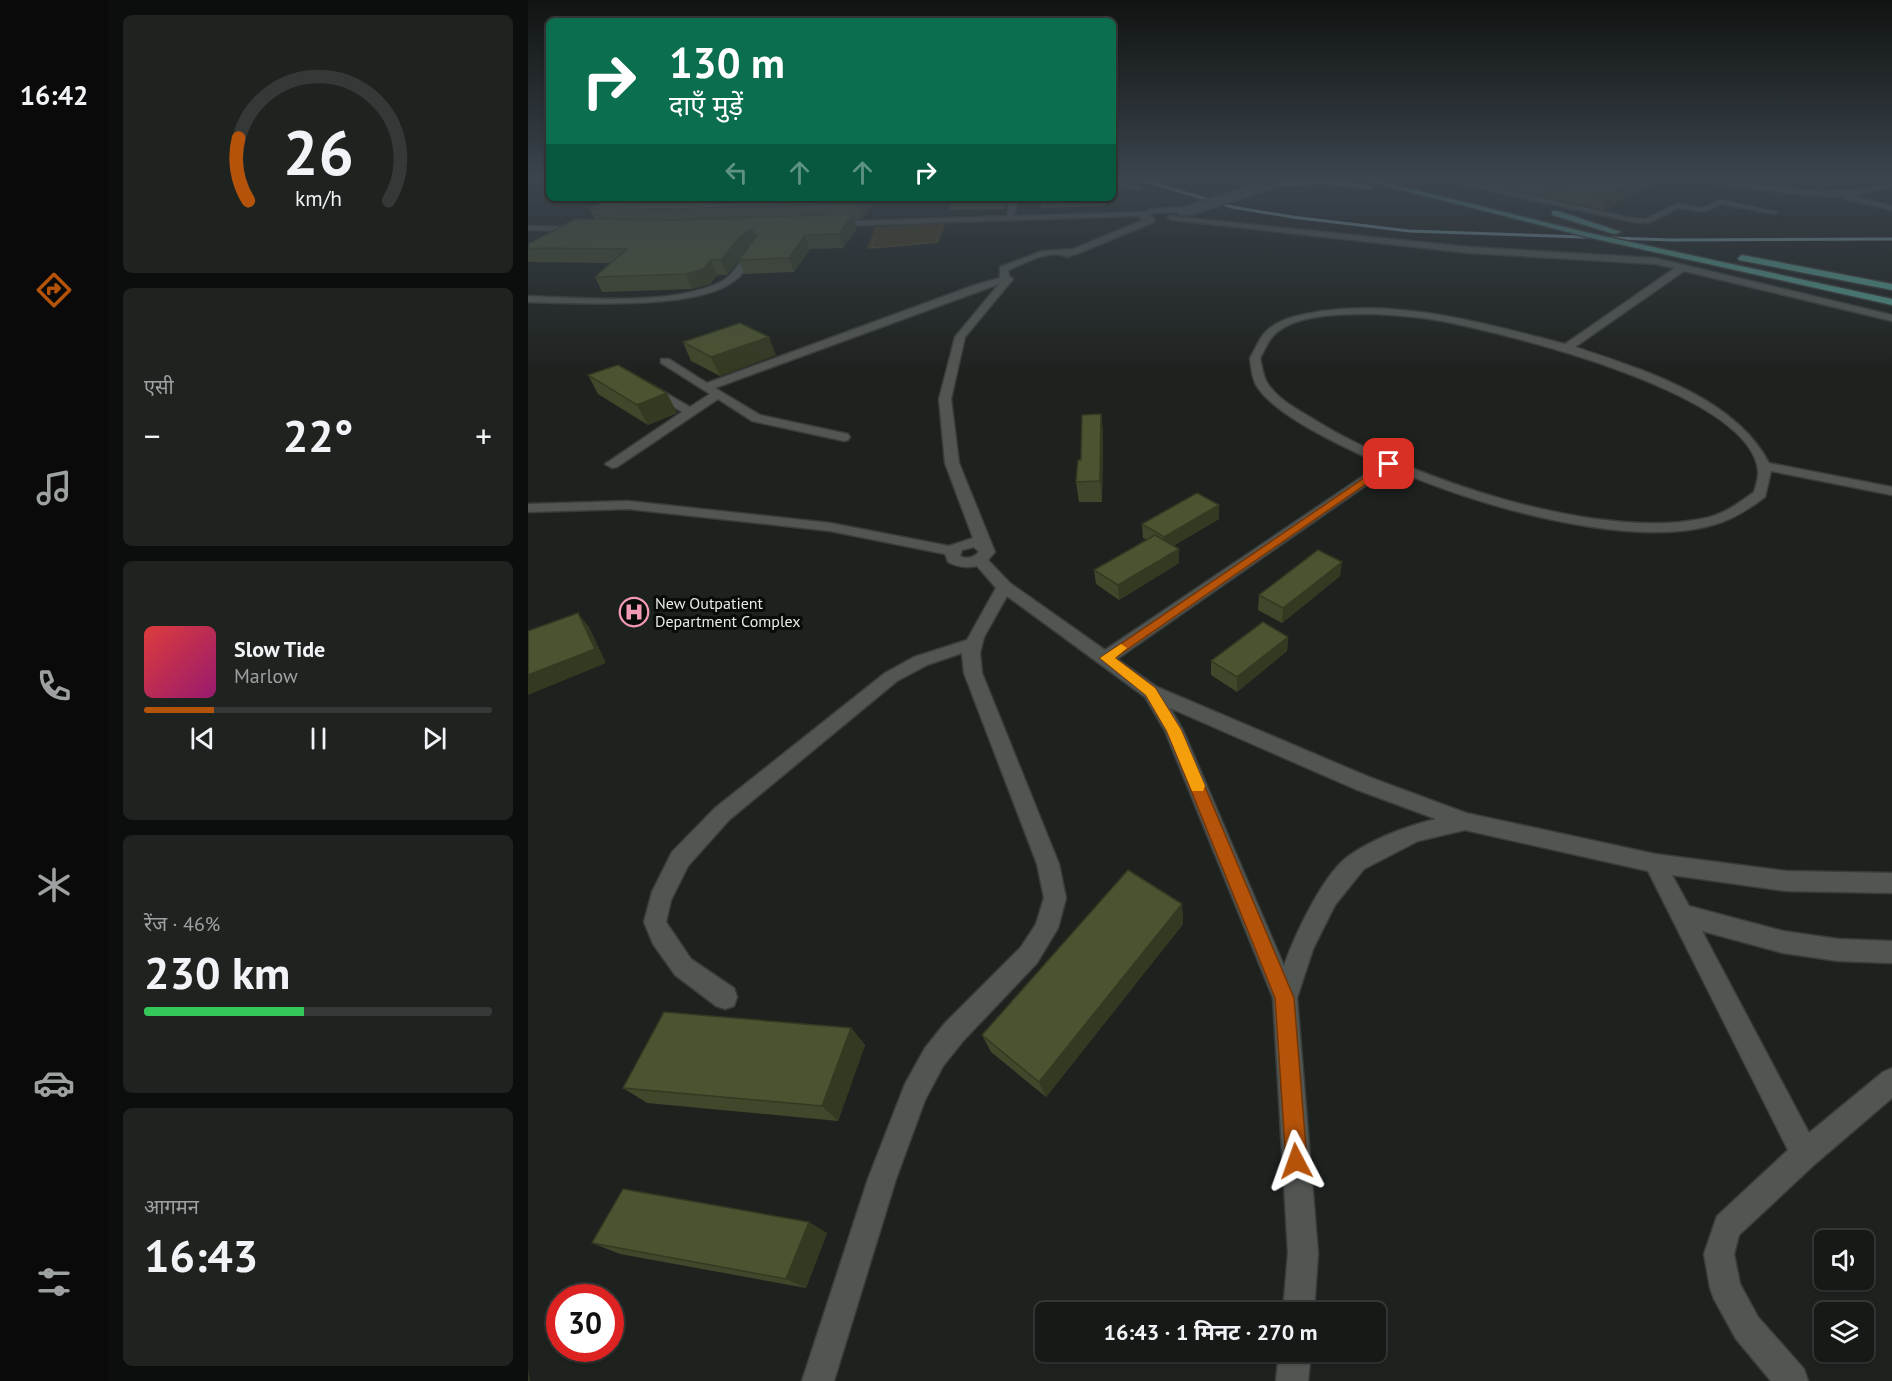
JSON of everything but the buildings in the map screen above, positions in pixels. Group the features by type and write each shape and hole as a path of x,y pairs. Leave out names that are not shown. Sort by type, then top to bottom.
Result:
{"main road":[{"path":"1619,242 1892,302"},
{"path":"1662,242 1892,293"},
{"path":"1737,258 1767,261 1892,287"},
{"path":"1697,259 1808,294 1892,313"}],"street":[{"path":"706,387 978,287 1005,280 1097,242"},
{"path":"1397,242 1449,248 1633,259 1683,267 1892,318"},
{"path":"528,305 533,299 664,298 699,293 728,282 756,248"},
{"path":"1567,348 1683,267"},
{"path":"1005,280 960,337 945,399 952,462 981,552 1004,587 1151,692 1362,783 1465,821 1655,863 1786,881 1892,883"},
{"path":"1358,311 1395,313 1473,324 1567,348 1612,362 1663,383 1716,412 1737,428 1755,448 1764,466 1760,494 1739,510 1701,524 1652,527 1604,524 1505,503 1389,464 1361,452 1297,415 1262,384 1255,358 1271,332 1293,320 1325,313 1358,311"},
{"path":"665,361 756,418 844,437"},
{"path":"638,380 690,412"},
{"path":"612,464 718,394"},
{"path":"1106,658 1389,464"},
{"path":"1764,466 1892,491"},
{"path":"528,508 628,505 830,527 952,551 953,559 969,563 981,552"},
{"path":"818,1381 882,1179 914,1093 934,1057 954,1032 1029,954 1046,928 1055,898 1048,864 973,674 971,653 974,644 1004,587"},
{"path":"725,997 683,968 661,936 655,922 660,899 681,859 722,814 891,677 911,663 974,644"},
{"path":"1151,692 1174,730 1285,998 1303,1253 1299,1302"},
{"path":"1285,998 1302,947 1327,898 1356,862 1414,833 1465,821"},
{"path":"1655,863 1805,1154"},
{"path":"1682,915 1783,942 1838,950 1892,952"},
{"path":"1792,1381 1746,1328 1725,1288 1719,1254 1727,1226 1805,1154 1892,1081"},
{"path":"1292,1381 1294,1362"}],"shaded area":[{"path":"869,242 939,242 939,243 867,249"}],"slow traffic":[{"path":"1121,648 1106,658 1151,692 1174,730 1197,786"}],"place":[{"name":"New Outpatient Department Complex","path":"634,612"}],"route":[{"path":"1296,1161 1285,998 1174,730 1151,692 1106,658 1389,464"}]}
